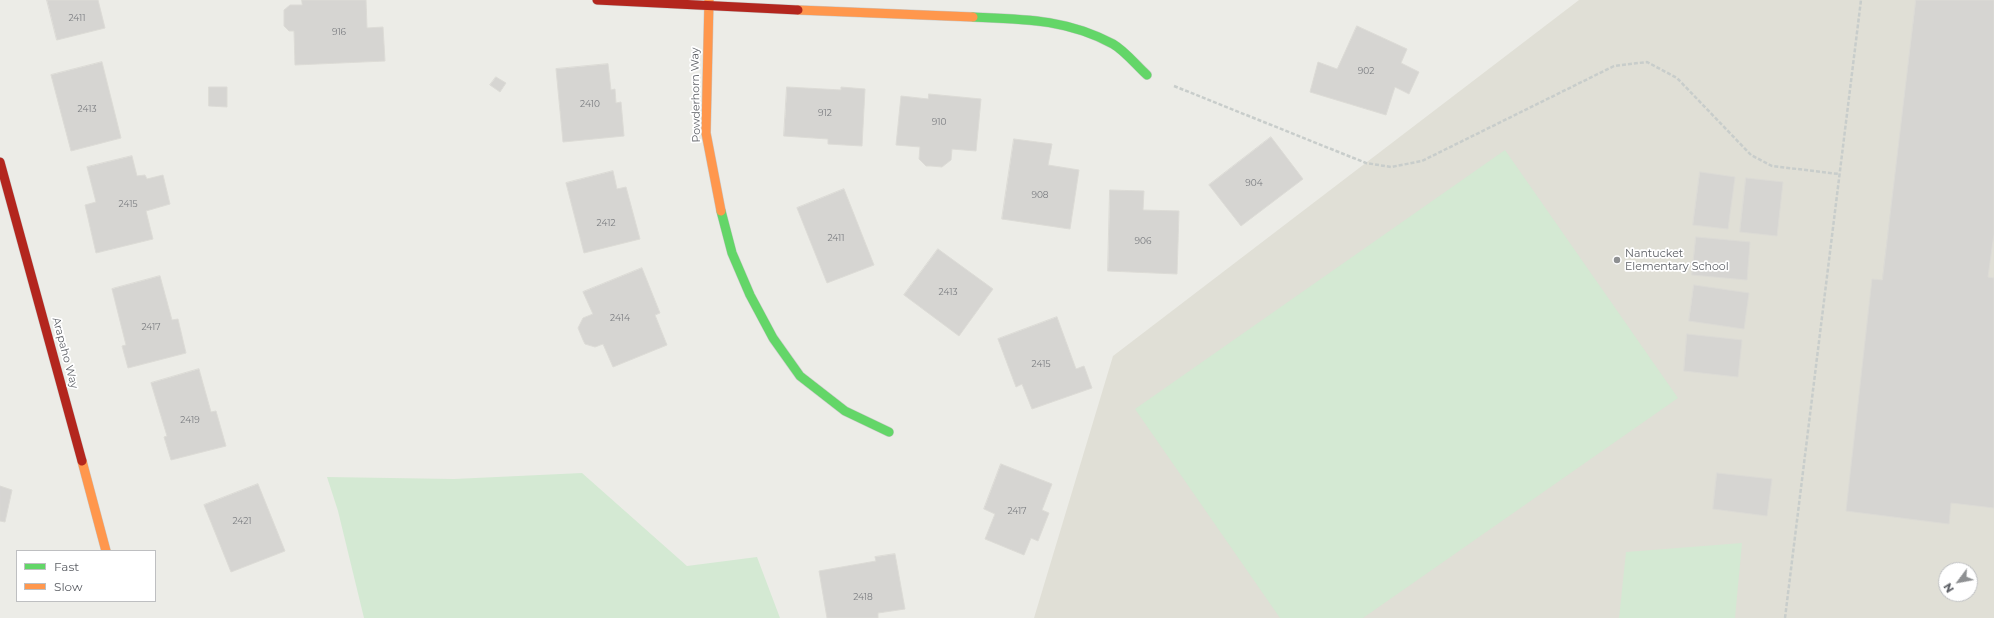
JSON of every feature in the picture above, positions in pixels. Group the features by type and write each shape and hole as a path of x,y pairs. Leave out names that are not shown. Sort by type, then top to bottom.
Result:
{"street":[{"path":"598,0 1034,19 1074,27 1114,45 1147,75"},
{"name":"Powderhorn Way","path":"708,4 706,134 718,201 732,253 750,295 773,338 800,376 845,411 889,432"},
{"name":"Arapaho Way","path":"0,162 106,550"}],"path":[{"path":"1785,618 1861,0"},
{"path":"1147,75 1366,163 1391,167 1422,161 1614,66 1647,62 1677,78 1752,155 1772,166 1839,174"}],"shaded area":[{"name":"Nantucket Elementary School","path":"1579,0 1994,0 1994,618 1034,618 1113,356"}],"green space":[{"path":"1505,150 1678,398 1363,618 1280,618 1135,409"},
{"path":"582,473 687,566 757,557 780,618 364,618 338,511 327,477 454,479"},
{"path":"1742,543 1735,618 1619,618 1626,552"}],"building":[{"path":"47,0 98,0 105,28 57,40"},
{"path":"302,0 366,0 367,28 383,27 385,61 295,65 294,31 289,31 284,26 284,10 290,5 302,5"},
{"path":"1916,0 1994,0 1994,234 1988,277 1994,278 1994,508 1951,503 1949,524 1846,511 1872,279 1882,280"},
{"path":"1357,26 1407,49 1401,63 1419,72 1409,94 1395,87 1386,115 1310,92 1318,62 1337,69"},
{"path":"102,62 121,138 71,151 51,75"},
{"path":"608,64 611,90 615,89 616,103 621,102 624,136 563,142 556,69"},
{"path":"496,77 506,83 500,92 490,85"},
{"path":"209,87 227,87 227,107 209,106"},
{"path":"787,87 841,90 841,87 865,89 862,146 828,144 828,139 784,136"},
{"path":"929,94 981,99 976,151 952,149 951,160 942,167 926,166 919,159 920,147 896,145 901,96 928,99"},
{"path":"1271,137 1303,179 1241,226 1209,185"},
{"path":"1014,139 1052,144 1048,165 1079,170 1070,229 1002,219"},
{"path":"132,156 137,176 145,175 147,179 163,175 170,204 146,211 153,239 96,253 85,205 96,202 87,167"},
{"path":"613,171 617,189 626,187 640,239 584,253 566,183"},
{"path":"1700,172 1735,177 1728,229 1693,225"},
{"path":"1746,178 1783,182 1777,236 1740,232"},
{"path":"844,189 874,265 827,283 797,208"},
{"path":"1110,190 1144,191 1143,210 1179,211 1177,274 1108,271"},
{"path":"1696,237 1750,242 1747,280 1692,275"},
{"path":"938,249 993,289 959,336 904,295"},
{"path":"642,268 660,313 655,315 667,345 613,367 603,344 595,347 585,344 578,328 583,318 593,314 583,292"},
{"path":"160,276 172,320 178,319 186,353 128,368 122,346 126,345 112,289"},
{"path":"1694,285 1749,293 1744,329 1689,321"},
{"path":"1057,317 1076,369 1084,366 1092,388 1032,409 1022,384 1016,387 998,339"},
{"path":"1687,334 1742,340 1738,377 1684,371"},
{"path":"199,369 211,412 216,411 226,446 171,460 164,437 167,436 151,383"},
{"path":"1001,464 1052,484 1042,510 1049,513 1038,541 1031,538 1024,555 985,539 995,514 984,509"},
{"path":"1717,473 1772,479 1767,516 1713,509"},
{"path":"258,484 285,551 231,572 204,505"},
{"path":"0,486 12,490 5,522 0,521"},
{"path":"895,554 905,609 878,613 878,618 827,618 819,571 876,561 875,557"}],"traffic: fast":[{"path":"973,17 1044,22 1079,30 1113,44 1126,54 1147,75"},
{"path":"721,211 732,253 750,295 773,338 800,376 845,411 889,432"}],"traffic: slow":[{"path":"709,0 706,133 721,211"},
{"path":"798,10 973,17"},
{"path":"82,461 106,550"}],"traffic: jam":[{"path":"597,0 798,10"},
{"path":"0,162 82,461"}],"place":[{"name":"Nantucket Elementary School","path":"1617,260"}]}
